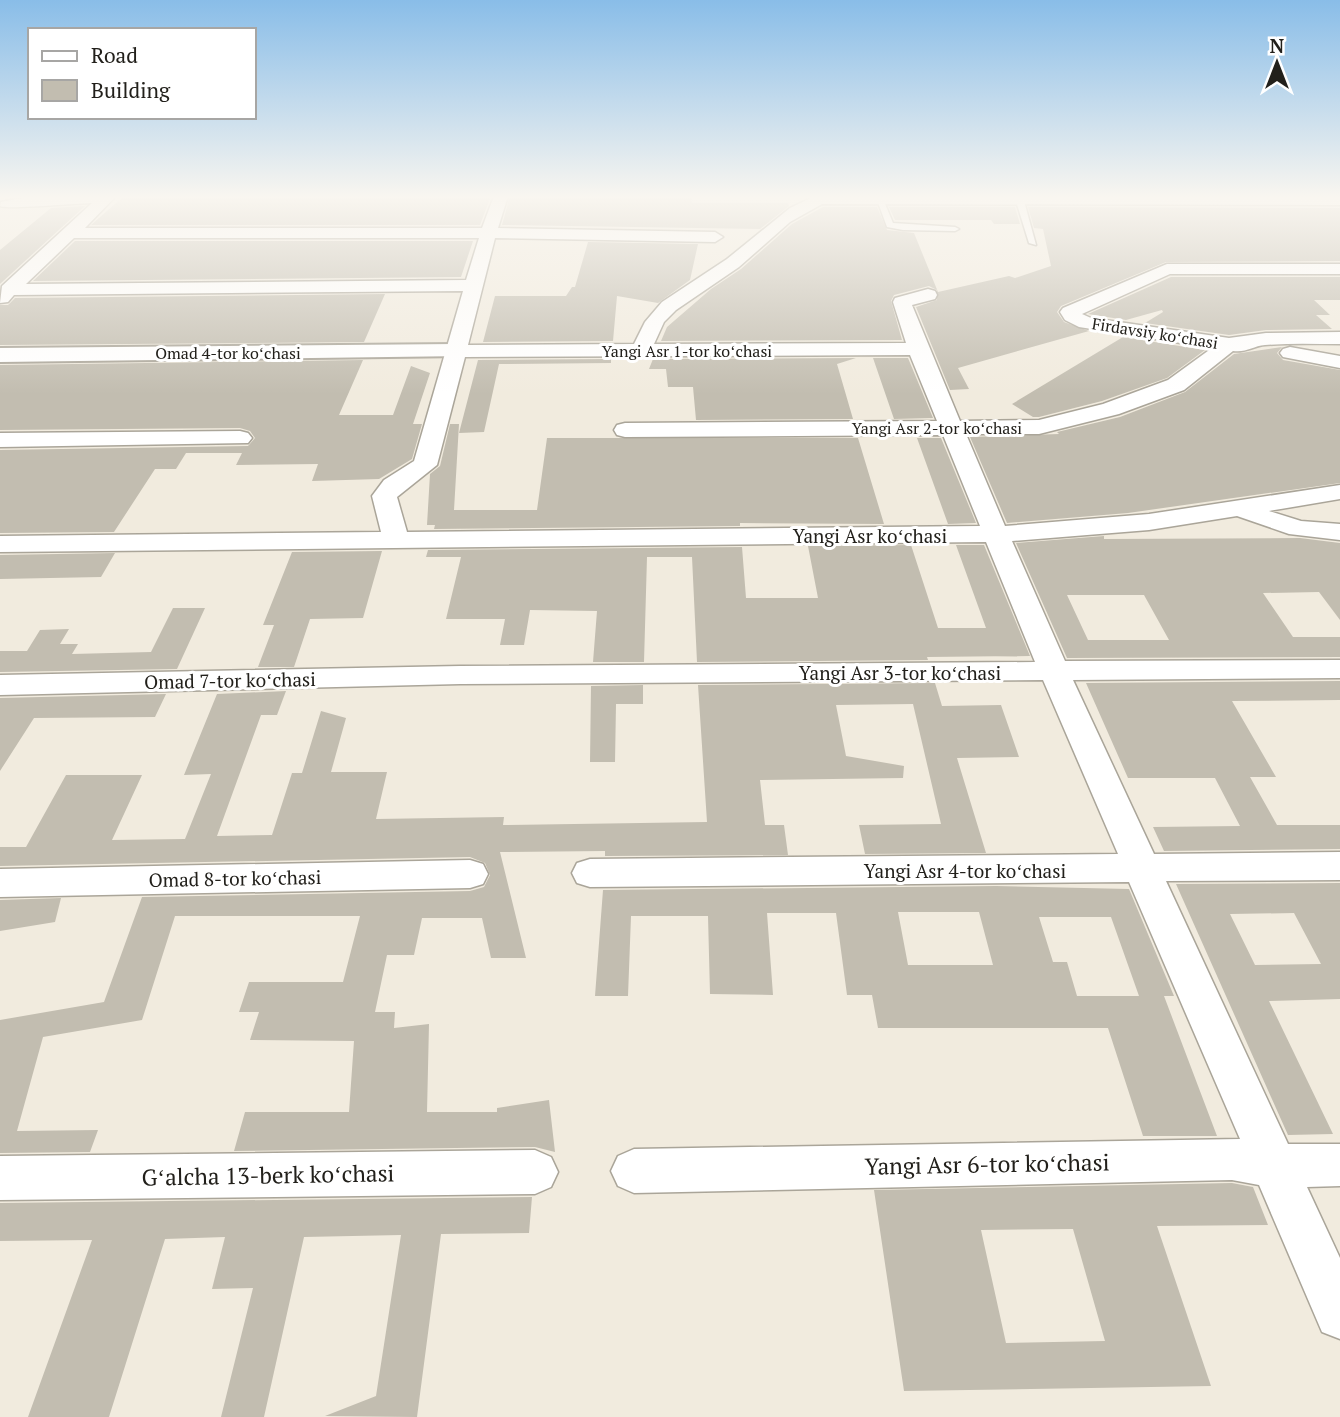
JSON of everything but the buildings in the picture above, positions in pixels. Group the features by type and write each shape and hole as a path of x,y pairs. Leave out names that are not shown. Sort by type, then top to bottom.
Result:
{"street":[{"path":"5,295 39,262"},
{"path":"396,539 384,496 393,485 425,465 444,407 479,262"},
{"path":"641,351 648,331 660,314 734,262"},
{"name":"Firdavsiy koʻchasi","path":"1340,269 1167,269 1070,312 1072,316 1086,323 1340,362"},
{"path":"5,295 473,285"},
{"path":"928,295 902,302 919,349 1054,671 1340,1314"},
{"name":"Firdavsiy koʻchasi","path":"1229,344 1266,339 1340,338"},
{"name":"Yangi Asr 2-tor koʻchasi","path":"625,430 1039,427 1111,409 1176,385 1229,344"},
{"name":"Yangi Asr 1-tor koʻchasi","path":"456,351 919,349"},
{"name":"Omad 4-tor koʻchasi","path":"0,355 456,351"},
{"path":"0,440 240,438"},
{"name":"Yangi Asr koʻchasi","path":"0,544 997,534 1149,522 1340,492"},
{"path":"1241,508 1277,524 1307,531 1340,532"},
{"name":"Yangi Asr 3-tor koʻchasi","path":"460,675 1340,669"},
{"name":"Omad 7-tor koʻchasi","path":"0,685 460,675"},
{"name":"Yangi Asr 4-tor koʻchasi","path":"590,873 1340,866"},
{"name":"Omad 8-tor koʻchasi","path":"0,883 470,874"},
{"name":"Yangi Asr 6-tor koʻchasi","path":"634,1171 1232,1159 1272,1166 1340,1166"},
{"name":"Gʻalcha 13-berk koʻchasi","path":"0,1178 535,1172"}]}
